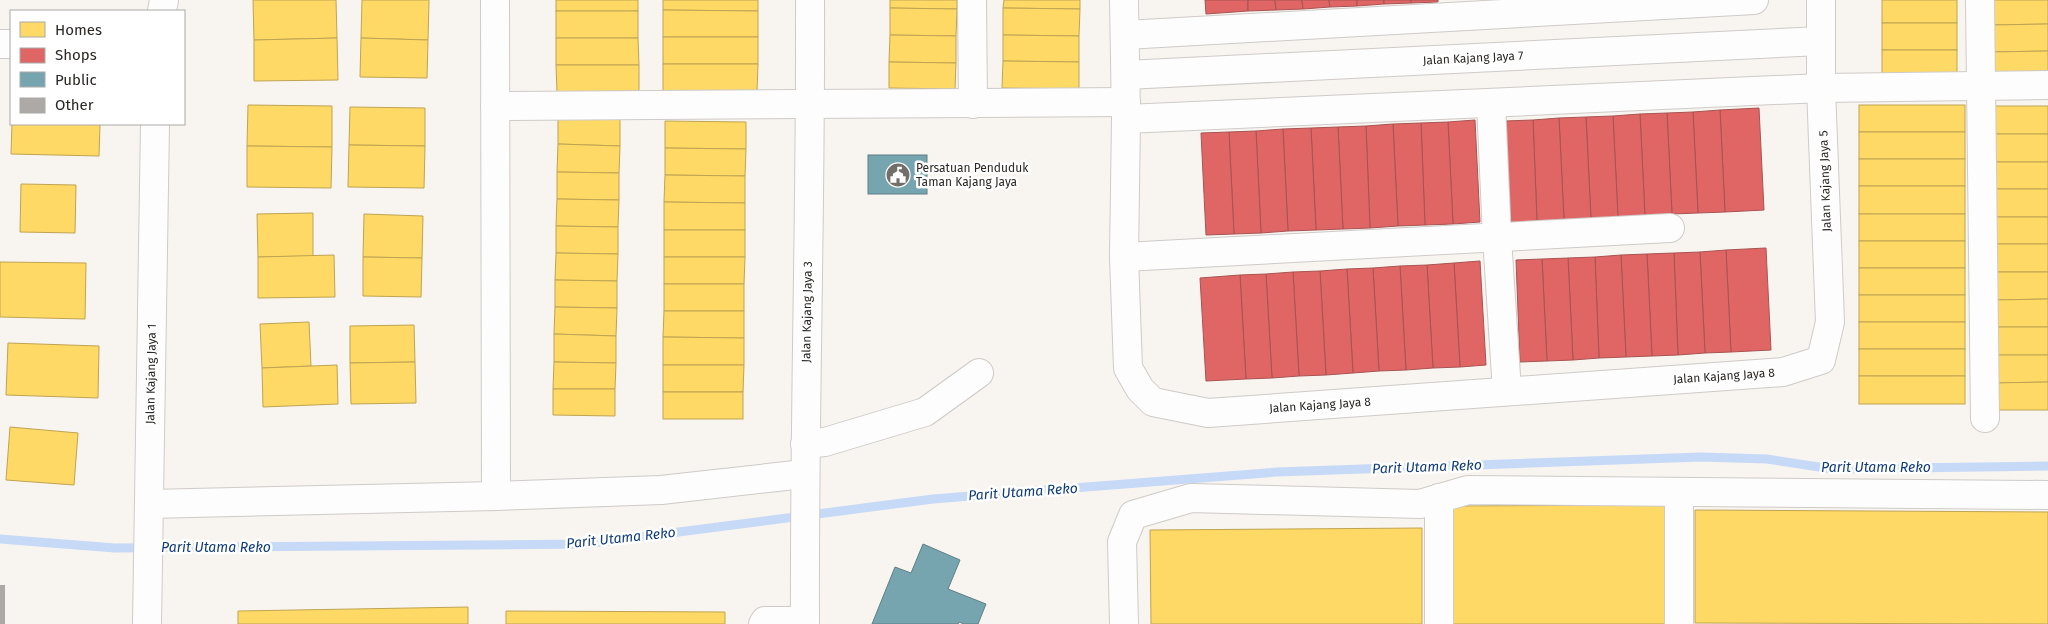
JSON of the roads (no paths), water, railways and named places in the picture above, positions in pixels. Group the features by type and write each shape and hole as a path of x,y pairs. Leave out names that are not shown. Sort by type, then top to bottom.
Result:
{"street":[{"path":"495,0 496,496"},
{"name":"Jalan Kajang Jaya 3","path":"805,622 806,540 804,479 811,105 810,0"},
{"path":"972,0 973,104"},
{"name":"Jalan Kajang Jaya 8","path":"1124,0 1126,75 1124,257 1128,368 1140,389 1153,402 1208,412 1782,372 1821,360"},
{"path":"1125,35 1482,8 1754,0"},
{"name":"Jalan Kajang Jaya 5","path":"1820,0 1821,88 1830,322 1821,360"},
{"path":"1980,0 1985,418"},
{"name":"Jalan Kajang Jaya 7","path":"1126,75 1821,41"},
{"path":"494,106 973,104 1126,110 1491,102 1821,88 2048,85"},
{"path":"1491,102 1497,238 1507,392"},
{"name":"Jalan Kajang Jaya 1","path":"147,624 155,125"},
{"path":"1124,257 1670,228"},
{"path":"805,444 825,442 924,412 979,373"},
{"path":"149,510 661,490 804,479"},
{"path":"1124,624 1122,542 1133,515 1191,498 1420,504 1468,490 2048,495"},
{"path":"1680,492 1680,624"},
{"path":"1439,498 1439,624"},
{"path":"763,624 765,621 805,622"}],"waterway":[{"name":"Parit Utama Reko","path":"0,539 115,548 586,544 933,499 1277,472 1701,457 1767,459 1832,469 2048,466"}],"place":[{"name":"Persatuan Penduduk Taman Kajang Jaya","path":"898,175"}]}
